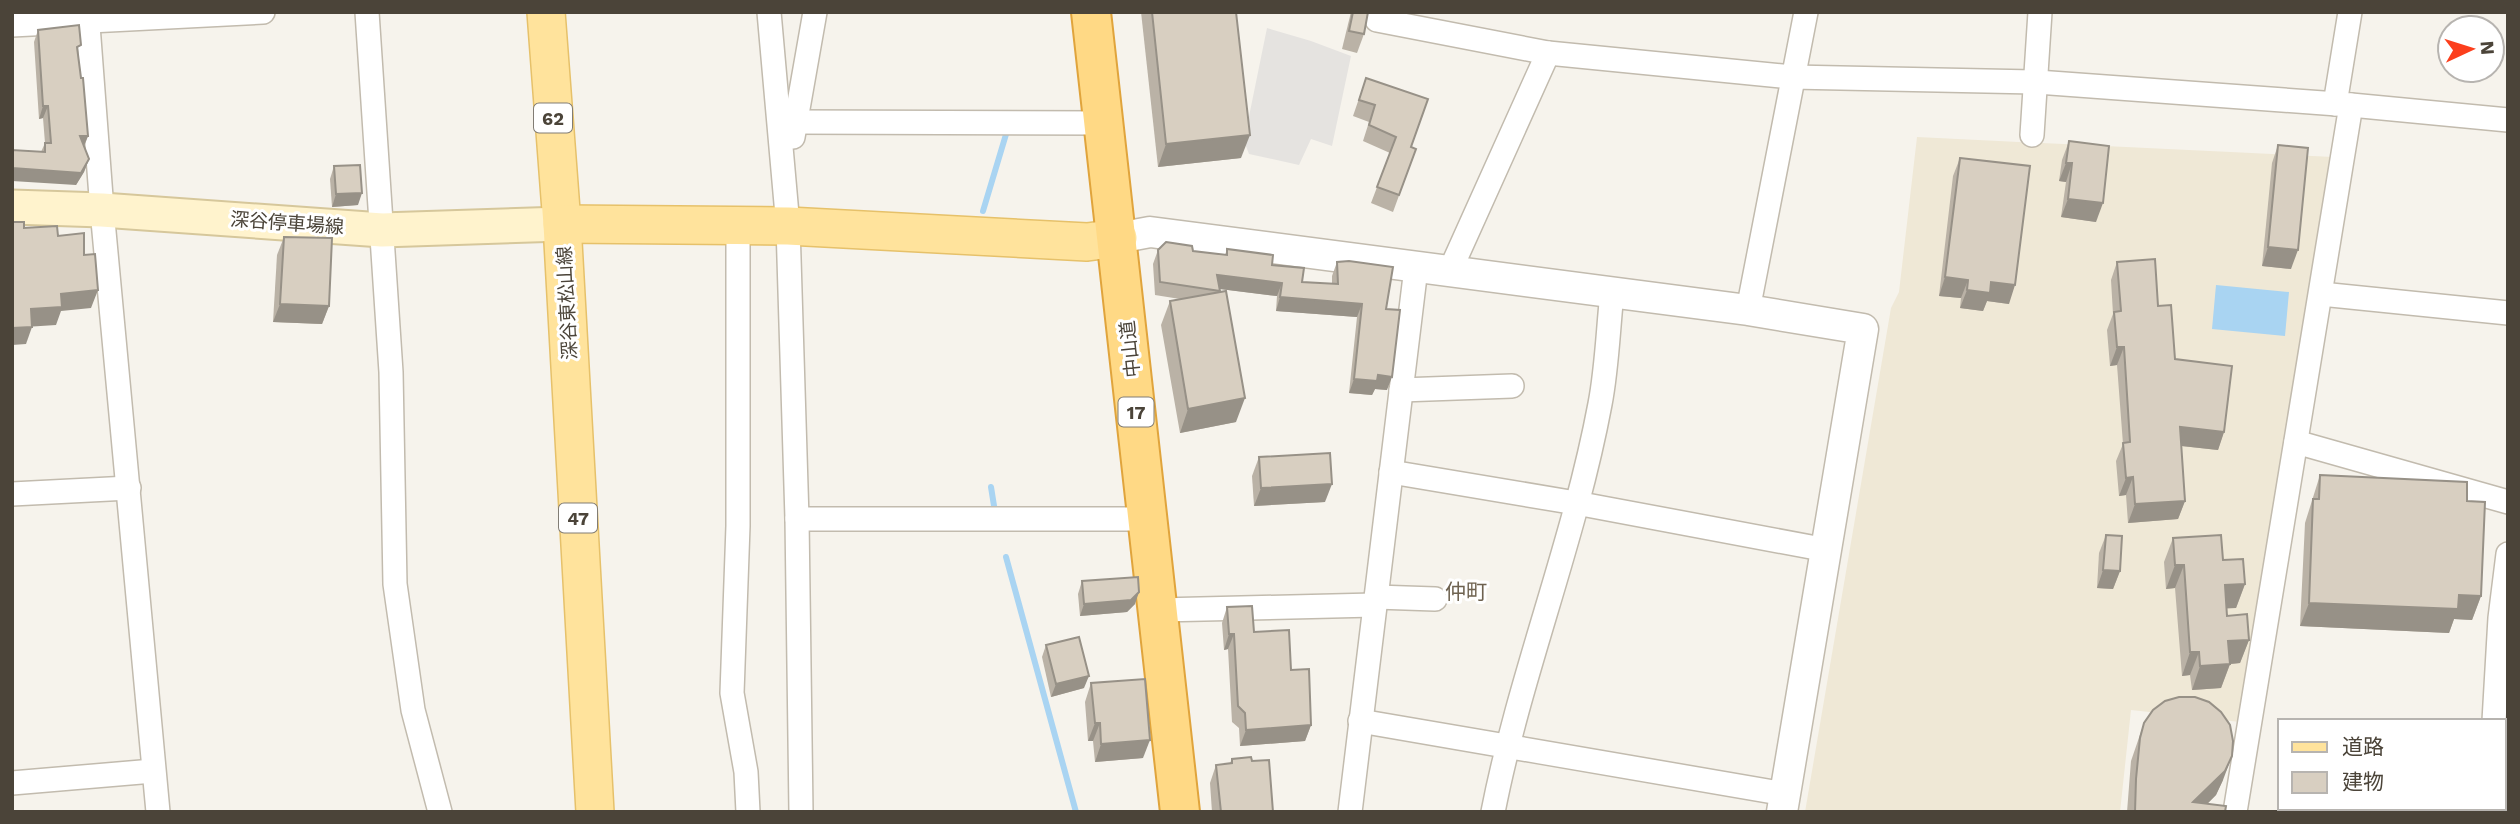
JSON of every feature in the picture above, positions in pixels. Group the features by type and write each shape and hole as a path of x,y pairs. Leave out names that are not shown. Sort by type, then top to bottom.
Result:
{"highway":[{"name":"中山道","path":"1091,12 1180,812"}],"main road":[{"name":"62","path":"546,12 562,224"},
{"name":"深谷停車場線","path":"12,207 102,210 382,230 562,224"},
{"name":"深谷東松山線","path":"595,812 562,224 788,226 1087,242 1118,238"}],"street":[{"path":"12,26 88,17 262,12"},
{"path":"367,12 391,372 395,584 413,710 440,812"},
{"path":"769,12 788,226 797,519 801,812"},
{"path":"788,226 794,122 815,12"},
{"path":"1379,12 1377,20 1548,53 1792,77 2036,82 2343,104 2508,120"},
{"path":"1748,310 1806,12"},
{"path":"2032,135 2040,12"},
{"path":"2235,812 2321,294 2343,104 2350,12"},
{"path":"88,17 102,210 158,812"},
{"path":"1450,272 1548,53"},
{"path":"794,122 1103,124"},
{"path":"738,226 738,526 732,693 746,772 748,812"},
{"path":"1118,238 1150,232 1748,310 1863,330 1828,550 1783,803 1506,747 1360,721"},
{"path":"1350,812 1416,268"},
{"path":"1493,812 1506,747 1576,503 1600,403 1612,293"},
{"path":"2321,294 2508,313"},
{"path":"1401,390 1512,386"},
{"path":"2296,442 2508,502"},
{"path":"1391,472 1828,550"},
{"path":"12,495 129,488"},
{"path":"797,519 1148,519"},
{"path":"2494,719 2502,676 2500,618 2508,554"},
{"path":"1158,610 1434,599"},
{"path":"12,783 153,771"}],"shaded area":[{"path":"1267,28 1351,56 1332,146 1311,139 1299,165 1249,154 1244,141"},
{"path":"1917,137 2333,157 2240,722 2131,710 2120,812 1805,812 1891,308 1899,292"}],"water":[{"path":"2216,285 2289,292 2285,336 2212,329"}],"building":[{"path":"1152,12 1236,12 1250,135 1166,144"},
{"path":"1353,12 1368,12 1364,34 1349,31"},
{"path":"79,25 81,45 77,47 83,78 88,136 80,136 89,159 81,173 12,168 12,150 45,152 45,143 51,143 48,106 43,106 38,30"},
{"path":"1366,78 1428,99 1411,147 1416,149 1399,195 1377,187 1396,137 1369,125 1375,105 1359,100"},
{"path":"2069,141 2109,146 2103,203 2068,199 2072,163 2066,163"},
{"path":"2278,145 2308,148 2298,250 2268,247"},
{"path":"1960,158 2030,166 2015,285 1991,282 1990,293 1967,290 1968,280 1945,277"},
{"path":"360,165 362,193 336,194 334,166"},
{"path":"12,222 24,222 24,228 57,226 58,236 84,233 84,255 95,254 98,290 61,294 62,307 31,309 32,327 12,328"},
{"path":"284,237 332,238 329,306 280,304"},
{"path":"1166,242 1192,246 1193,251 1227,255 1227,249 1273,255 1272,265 1304,268 1302,282 1338,284 1337,262 1393,267 1386,309 1400,310 1392,377 1378,375 1377,381 1354,379 1362,304 1280,297 1282,283 1217,275 1220,291 1160,282 1158,250"},
{"path":"2155,259 2158,306 2171,305 2175,359 2232,366 2224,432 2180,427 2185,501 2135,504 2133,477 2126,478 2123,443 2130,442 2124,347 2117,347 2114,312 2121,311 2117,262"},
{"path":"1226,291 1245,398 1188,409 1170,301"},
{"path":"1330,453 1332,484 1261,488 1259,457"},
{"path":"2320,475 2467,482 2467,501 2485,502 2481,596 2459,595 2458,609 2309,603 2313,499 2319,499"},
{"path":"2106,535 2122,536 2120,571 2103,570"},
{"path":"2221,535 2223,560 2243,559 2245,584 2225,585 2227,616 2247,614 2249,640 2228,641 2230,664 2200,666 2199,652 2190,652 2184,565 2175,565 2173,538"},
{"path":"1138,577 1139,592 1131,600 1084,604 1082,581"},
{"path":"1252,606 1254,632 1289,630 1291,670 1309,669 1311,725 1246,730 1245,713 1238,706 1234,634 1229,634 1227,607"},
{"path":"1079,637 1089,676 1056,684 1046,645"},
{"path":"1145,679 1150,740 1101,744 1100,723 1095,723 1091,683"},
{"path":"2179,697 2195,697 2209,702 2221,712 2230,725 2232,756 2225,771 2193,802 2226,806 2225,812 2135,812 2140,738 2144,723 2153,710 2165,701"},
{"path":"1251,757 1252,761 1269,760 1273,812 1221,812 1216,765 1232,763 1232,759"}],"waterway":[{"path":"983,211 1007,131"},
{"path":"991,487 995,512"},
{"path":"1006,557 1076,812"}],"district":[{"name":"仲町","path":"1466,591"}]}
